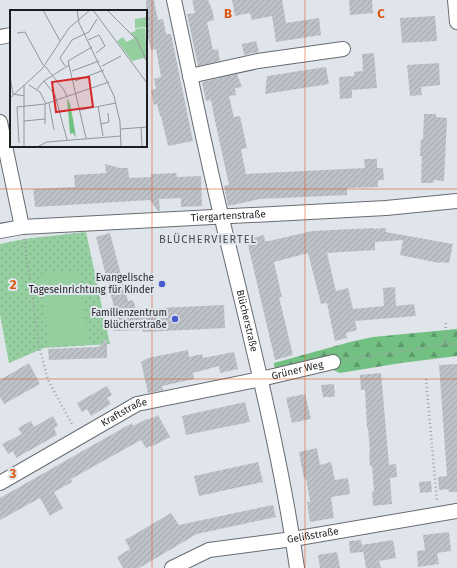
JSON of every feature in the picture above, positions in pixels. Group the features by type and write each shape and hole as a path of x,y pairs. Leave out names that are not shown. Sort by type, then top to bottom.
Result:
{"street":[{"name":"Blücherstraße","path":"174,0 221,217 261,379 293,539 297,568"},
{"path":"455,0 457,22"},
{"path":"0,37 10,35"},
{"path":"190,76 258,62 343,48"},
{"path":"0,122 22,227"},
{"name":"Tiergartenstraße","path":"0,231 22,227 386,208 457,201"},
{"name":"Grüner Weg","path":"261,379 333,362"},
{"name":"Kraftstraße","path":"0,483 137,404 261,379"},
{"name":"Gelißstraße","path":"172,568 209,550 293,539 457,511"}],"path":[{"path":"22,227 39,346 48,380 79,438"},
{"path":"445,344 446,320"},
{"path":"333,362 445,344 457,344"},
{"path":"426,380 438,514"}],"green space":[{"path":"86,232 110,344 44,348 9,363 0,315 0,244 24,239"},
{"path":"79,270 88,342 49,347 40,275"},
{"path":"457,329 457,356 340,373 315,362 275,371 274,363 350,342 373,337"}],"building":[{"path":"146,0 154,0 158,20 163,19 166,34 171,34 193,141 168,146 161,116 157,104 154,105 151,90 156,89 154,79 161,77 156,49 151,50 147,32"},
{"path":"192,0 208,0 213,12 214,20 207,22 213,50 218,49 220,61 198,66 187,14 195,13"},
{"path":"232,0 282,0 286,23 319,18 321,35 276,42 272,16 252,20 250,13 235,16"},
{"path":"349,0 372,0 373,13 350,15"},
{"path":"435,16 437,41 402,43 400,18"},
{"path":"256,41 259,52 244,55 242,44"},
{"path":"374,53 377,88 352,90 352,98 340,99 339,77 354,76 354,72 363,71 362,54"},
{"path":"439,63 440,85 421,87 422,95 410,96 407,65"},
{"path":"326,67 329,84 265,94 267,76"},
{"path":"237,74 242,87 235,88 236,95 229,96 234,117 240,116 247,148 241,149 246,174 365,168 364,159 377,159 377,168 383,168 384,180 378,180 378,187 347,188 347,195 260,199 228,206 224,186 229,185 211,100 206,101 202,82"},
{"path":"424,114 436,114 436,117 447,118 444,181 434,180 433,183 421,183 422,156 420,156 421,139 423,139"},
{"path":"105,164 120,168 128,168 129,178 151,177 151,174 176,173 177,177 201,176 202,206 181,207 181,198 159,199 160,211 158,211 150,200 35,207 33,189 75,187 74,175 106,173"},
{"path":"386,228 386,232 453,244 449,263 439,263 400,255 403,240 375,242 375,250 327,253 336,291 348,288 353,309 384,306 383,288 395,287 396,306 414,304 416,316 355,321 357,330 346,333 347,338 335,341 327,303 321,304 308,253 274,262 282,297 279,297 293,355 275,360 248,245 254,244 252,238 264,235 265,241 269,241 312,231"},
{"name":"Familienzentrum Blücherstraße","path":"110,233 128,301 133,300 136,309 224,305 225,328 143,332 143,330 114,331 113,303 96,237"},
{"path":"107,338 107,358 49,360 48,349 98,347"},
{"path":"188,350 189,357 202,354 203,358 234,352 238,369 220,373 219,366 193,373 194,379 162,386 163,390 148,393 141,362 148,358"},
{"path":"29,363 40,384 4,404 0,397 0,380"},
{"path":"457,364 457,492 449,492 448,489 439,490 438,477 447,476 439,365"},
{"path":"381,373 389,465 396,464 397,477 390,478 392,504 373,506 372,492 374,491 372,466 370,466 365,390 361,390 360,375"},
{"path":"334,384 335,397 323,397 321,385"},
{"path":"107,386 112,395 107,398 111,404 91,416 87,409 82,412 77,403"},
{"path":"305,394 311,419 292,423 286,398"},
{"path":"245,402 250,422 186,435 182,416"},
{"path":"158,415 170,437 146,448 141,440 71,479 72,482 54,492 63,508 50,516 40,498 0,520 0,498 132,423 133,426"},
{"path":"53,416 58,426 54,428 57,435 16,458 13,451 8,454 2,444 22,434 18,428 31,421 34,427"},
{"path":"317,448 320,465 331,462 335,480 348,478 350,494 331,497 334,518 310,522 307,502 310,502 306,478 304,479 299,452"},
{"path":"258,462 263,482 199,496 194,476"},
{"path":"431,481 432,492 420,493 419,482"},
{"path":"273,505 276,517 197,534 139,568 123,568 117,557 130,549 125,540 171,513 179,525"},
{"path":"449,532 451,551 437,553 439,564 418,567 417,551 425,550 423,535"},
{"path":"361,540 363,552 350,553 349,541"},
{"path":"393,540 396,558 379,561 381,568 366,568 362,545"},
{"path":"337,552 340,568 320,568 318,555"}],"place":[{"name":"Evangelische Tageseinrichtung für Kinder","path":"162,284"},
{"name":"Familienzentrum Blücherstraße","path":"175,319"}],"district":[{"name":"BLÜCHERVIERTEL","path":"208,239"}]}
